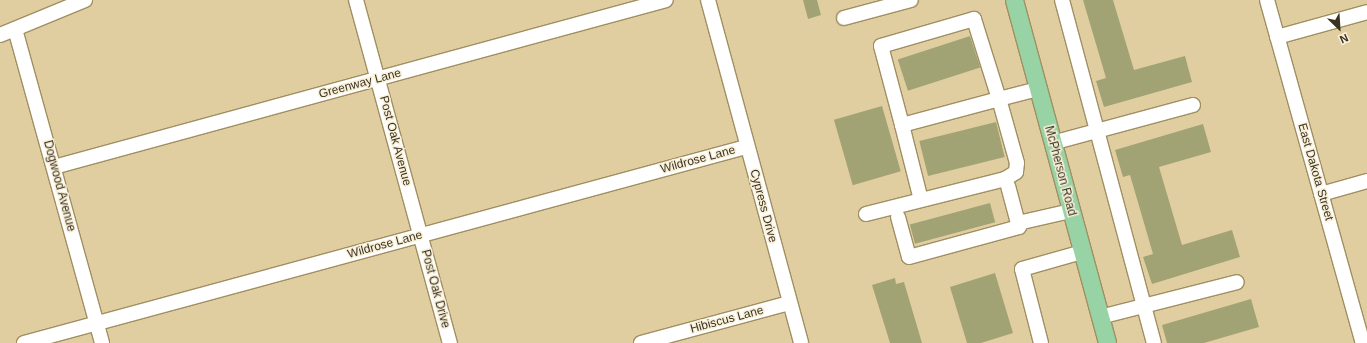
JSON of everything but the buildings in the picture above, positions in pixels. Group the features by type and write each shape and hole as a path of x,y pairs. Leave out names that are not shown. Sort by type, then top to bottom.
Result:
{"main road":[{"name":"McPherson Road","path":"1014,0 1107,343"}],"street":[{"path":"0,35 85,0"},
{"name":"Post Oak Avenue","path":"356,0 421,235"},
{"name":"Greenway Lane","path":"54,168 666,0"},
{"name":"Cypress Drive","path":"708,0 746,147 800,343"},
{"path":"844,18 911,0"},
{"path":"1062,0 1154,343"},
{"name":"East Dakota Street","path":"1267,0 1363,343"},
{"path":"1277,37 1367,12"},
{"path":"866,214 1005,179 1016,172 1017,163 974,19 881,46 921,200"},
{"name":"Dogwood Avenue","path":"15,28 102,343"},
{"path":"902,125 1038,89"},
{"path":"1052,143 1193,105"},
{"name":"Wildrose Lane","path":"24,343 746,147"},
{"path":"1321,194 1367,181"},
{"path":"898,217 909,257 1019,227 1008,186"},
{"path":"1018,223 1071,211"},
{"name":"Post Oak Drive","path":"421,235 450,343"},
{"path":"1041,343 1022,269 1082,252"},
{"path":"1100,317 1237,282"},
{"name":"Hibiscus Lane","path":"641,343 789,303"}]}
